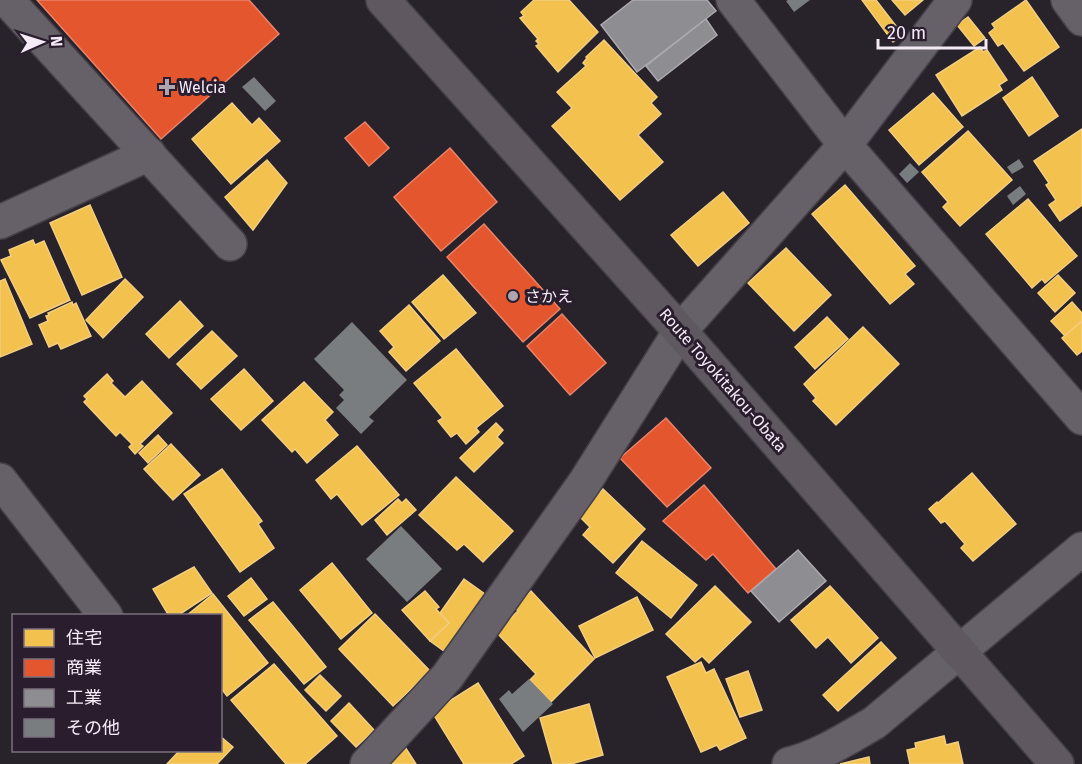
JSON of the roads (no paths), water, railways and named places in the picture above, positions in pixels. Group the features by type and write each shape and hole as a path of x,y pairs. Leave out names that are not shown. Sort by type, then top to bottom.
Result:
{"main road":[{"name":"Route Toyokitakou-Obata","path":"383,0 680,330 1057,764"}],"street":[{"path":"7,0 230,244"},
{"path":"733,0 844,145 1082,418"},
{"path":"367,764 447,677 585,482 680,330 844,145 955,0"},
{"path":"1068,0 1082,19"},
{"path":"0,222 148,154"},
{"path":"0,480 105,614"},
{"path":"789,764 836,746 874,723 1082,549"}],"place":[{"name":"Welcia","path":"167,87"},
{"name":"さかえ","path":"513,296"}]}
